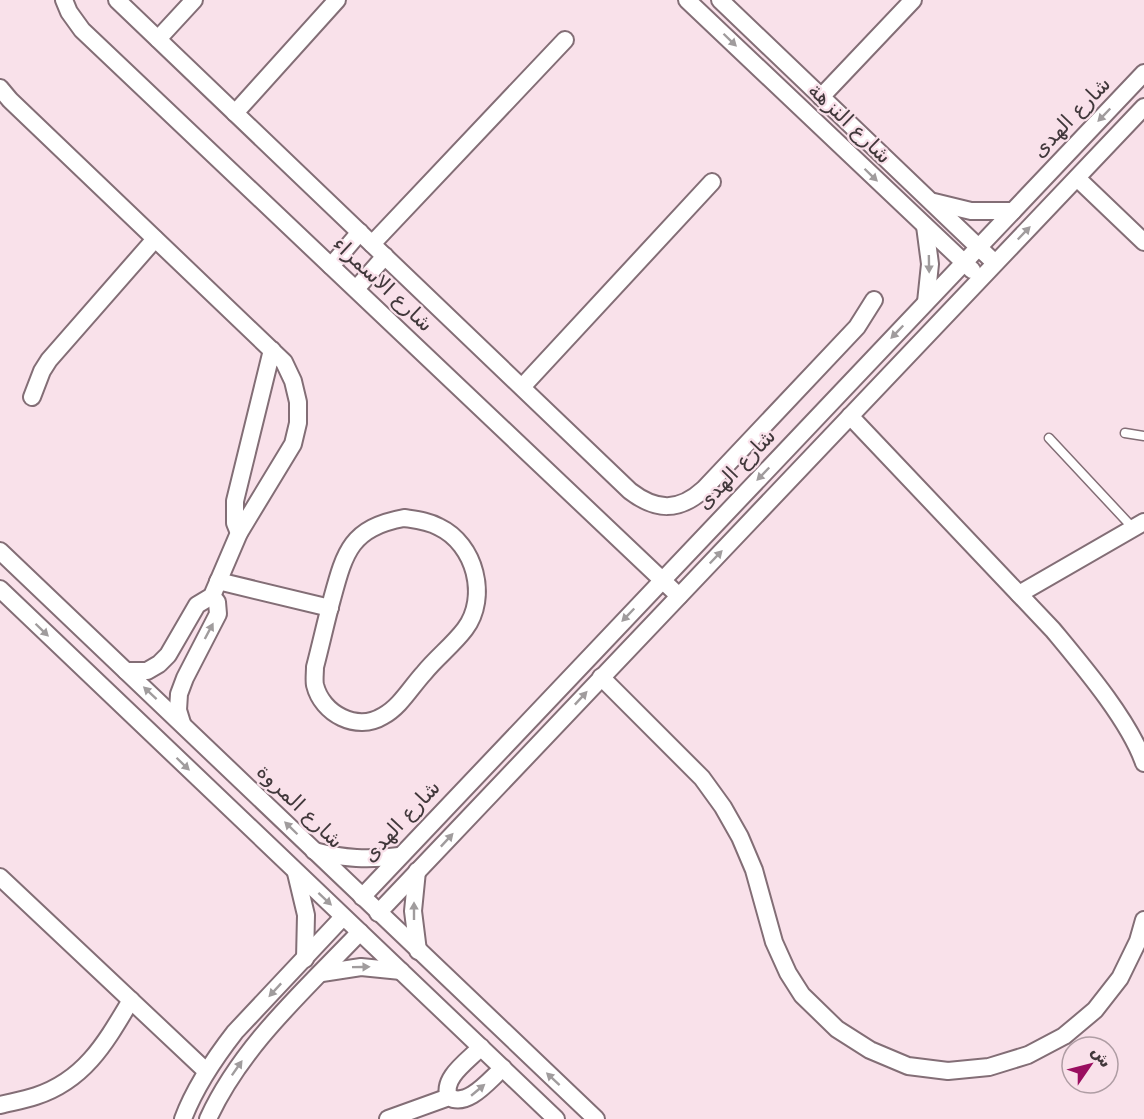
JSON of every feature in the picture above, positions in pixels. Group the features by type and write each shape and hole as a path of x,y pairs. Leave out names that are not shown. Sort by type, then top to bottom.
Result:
{"street":[{"name":"شارع الاسمراء","path":"64,0 69,12 82,30 679,596"},
{"path":"117,0 641,499 661,506 681,504 694,499 849,336 863,319 874,300"},
{"path":"158,39 194,0"},
{"path":"235,113 337,0"},
{"name":"شارع النزهة","path":"687,0 981,279"},
{"name":"شارع النزهة","path":"720,0 995,263"},
{"path":"821,97 913,0"},
{"path":"331,266 366,238 565,40"},
{"name":"شارع الهدى","path":"362,897 1144,73"},
{"path":"3,99 272,350 284,362 294,381 298,402 298,423 293,444 239,533 215,589 197,604 168,656 147,671 126,671"},
{"path":"378,912 1144,107"},
{"path":"1077,178 1144,242"},
{"path":"522,387 712,182"},
{"path":"930,201 971,211 1013,211"},
{"path":"925,226 930,264 926,302"},
{"path":"32,397 49,360 155,239"},
{"path":"356,289 386,256"},
{"path":"239,533 235,523 235,501 272,350"},
{"path":"850,416 1053,630 1084,667 1140,745 1144,763"},
{"path":"404,518 423,520 441,528 457,539 468,555 475,573 477,593 474,612 465,629 396,705 383,717 367,722 349,721 333,714 321,701 315,684 315,667 330,608 342,560 353,543 367,530 385,522 404,518"},
{"path":"1019,594 1138,525"},
{"name":"شارع المروة","path":"0,551 596,1119"},
{"path":"0,589 556,1119"},
{"path":"215,589 330,608"},
{"path":"182,723 178,710 178,694 218,614 215,589"},
{"path":"601,677 702,778 723,807 740,837 754,870 774,942 788,973 802,995 837,1029 870,1050 908,1066 948,1071 989,1067 1028,1055 1064,1036 1095,1010 1120,978 1138,941 1144,920"},
{"path":"313,850 356,859 399,856"},
{"path":"417,871 413,911 418,951"},
{"path":"296,872 306,915 305,959"},
{"path":"0,877 206,1071"},
{"path":"183,1119 206,1071 235,1032 343,916"},
{"path":"208,1119 241,1061 360,932"},
{"path":"321,973 361,967 401,971"},
{"path":"0,1105 36,1096 71,1079 99,1052 131,1000"},
{"path":"481,1047 450,1079 447,1091 449,1097 454,1100 465,1100 502,1068"},
{"path":"388,1119 449,1097"}],"lane":[{"path":"1125,433 1144,436"},
{"path":"1049,438 1138,525"}]}
